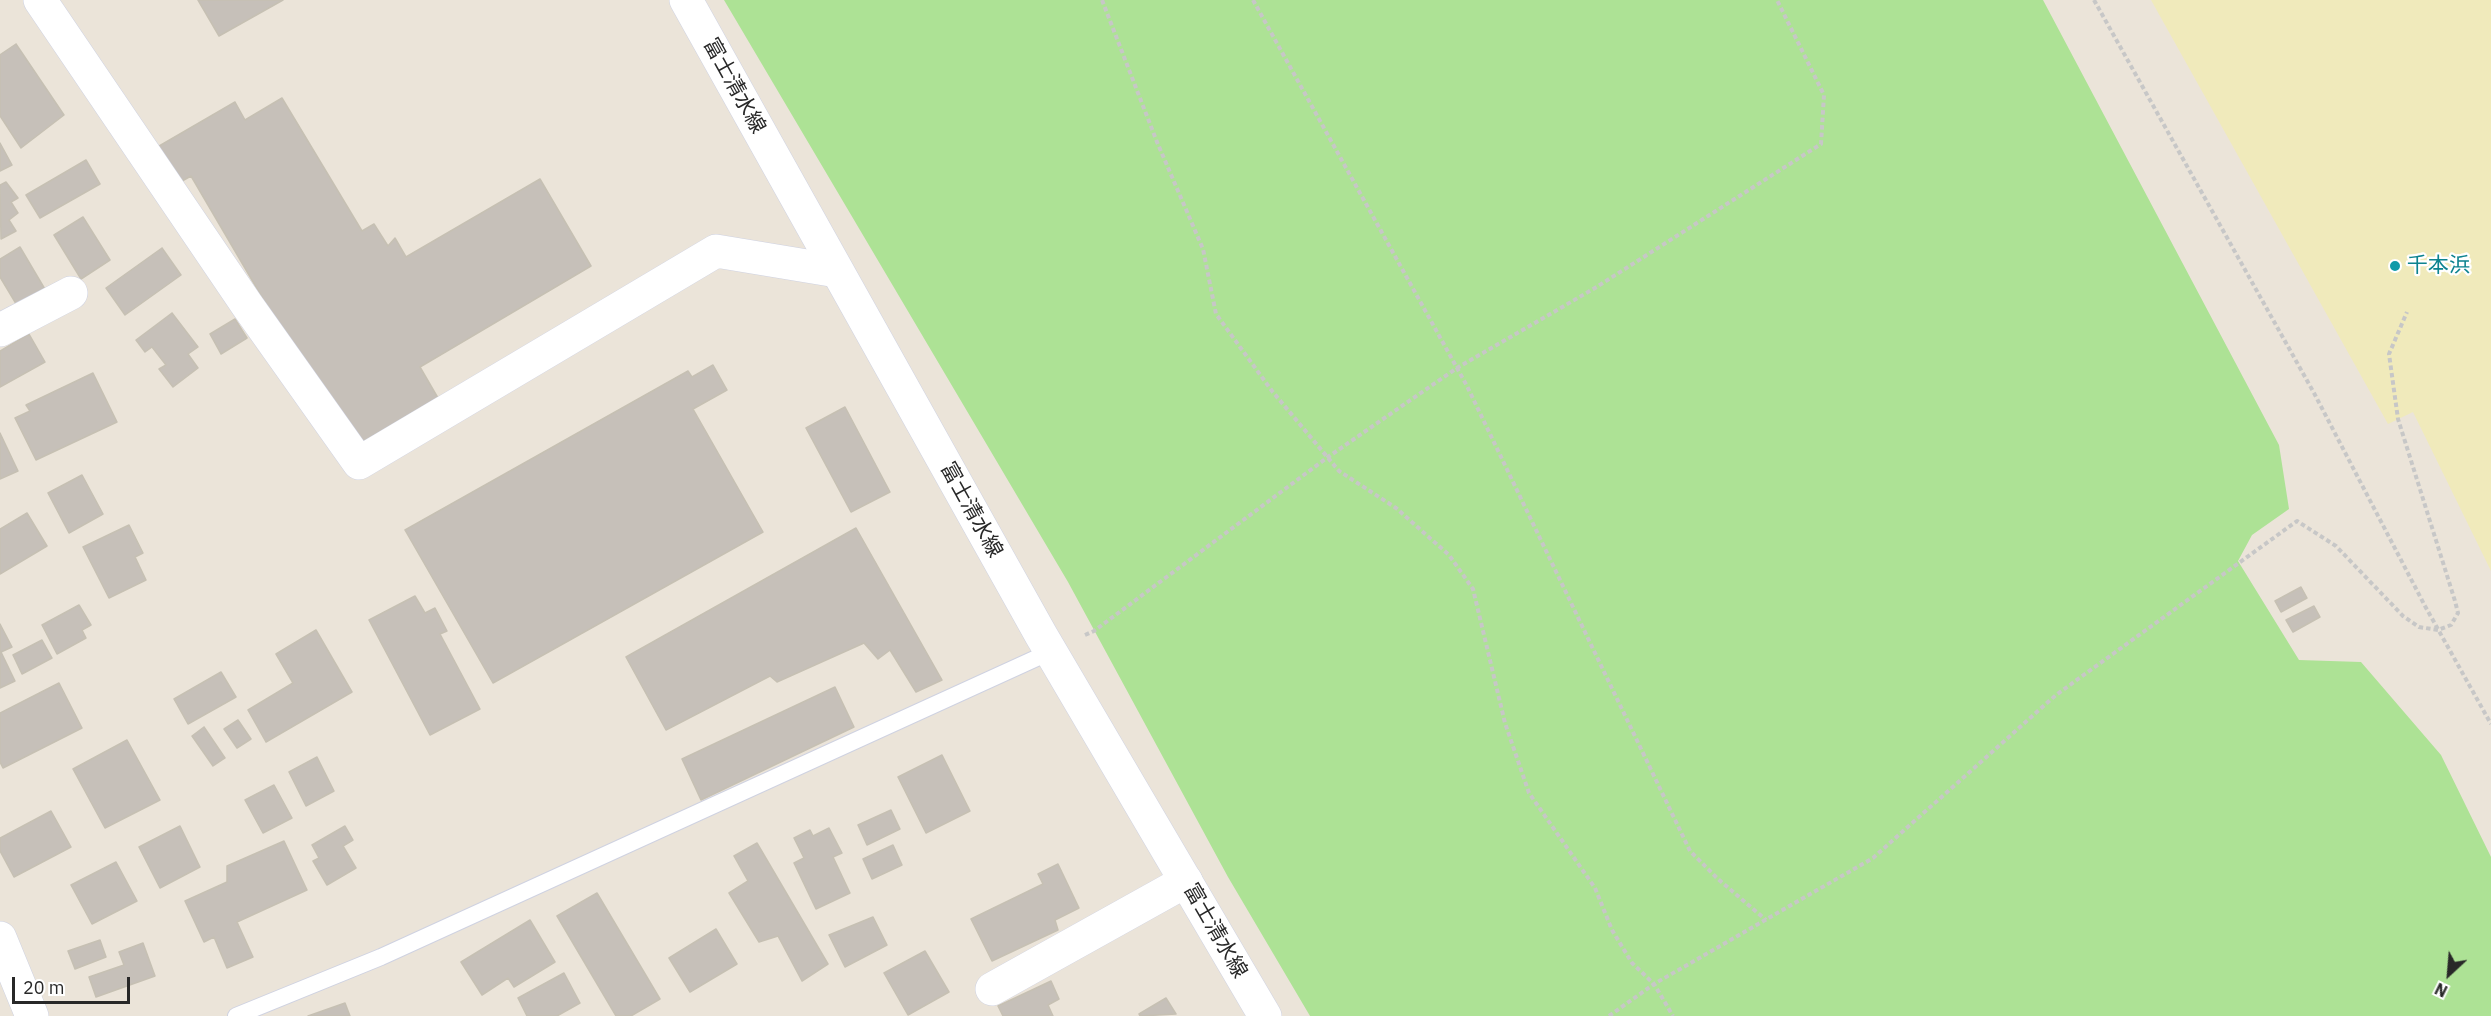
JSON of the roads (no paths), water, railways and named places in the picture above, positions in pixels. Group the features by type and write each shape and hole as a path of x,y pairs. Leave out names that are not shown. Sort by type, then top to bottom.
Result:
{"street":[{"path":"40,0 247,305 359,463 717,251 837,271"},
{"name":"富士清水線","path":"686,0 1052,651 1265,1016"},
{"path":"0,330 71,293"},
{"path":"992,989 1186,881"},
{"path":"0,938 32,1016"}],"lane":[{"path":"236,1016 381,957 1052,651"}],"place":[{"name":"千本浜","path":"2395,266"}]}
